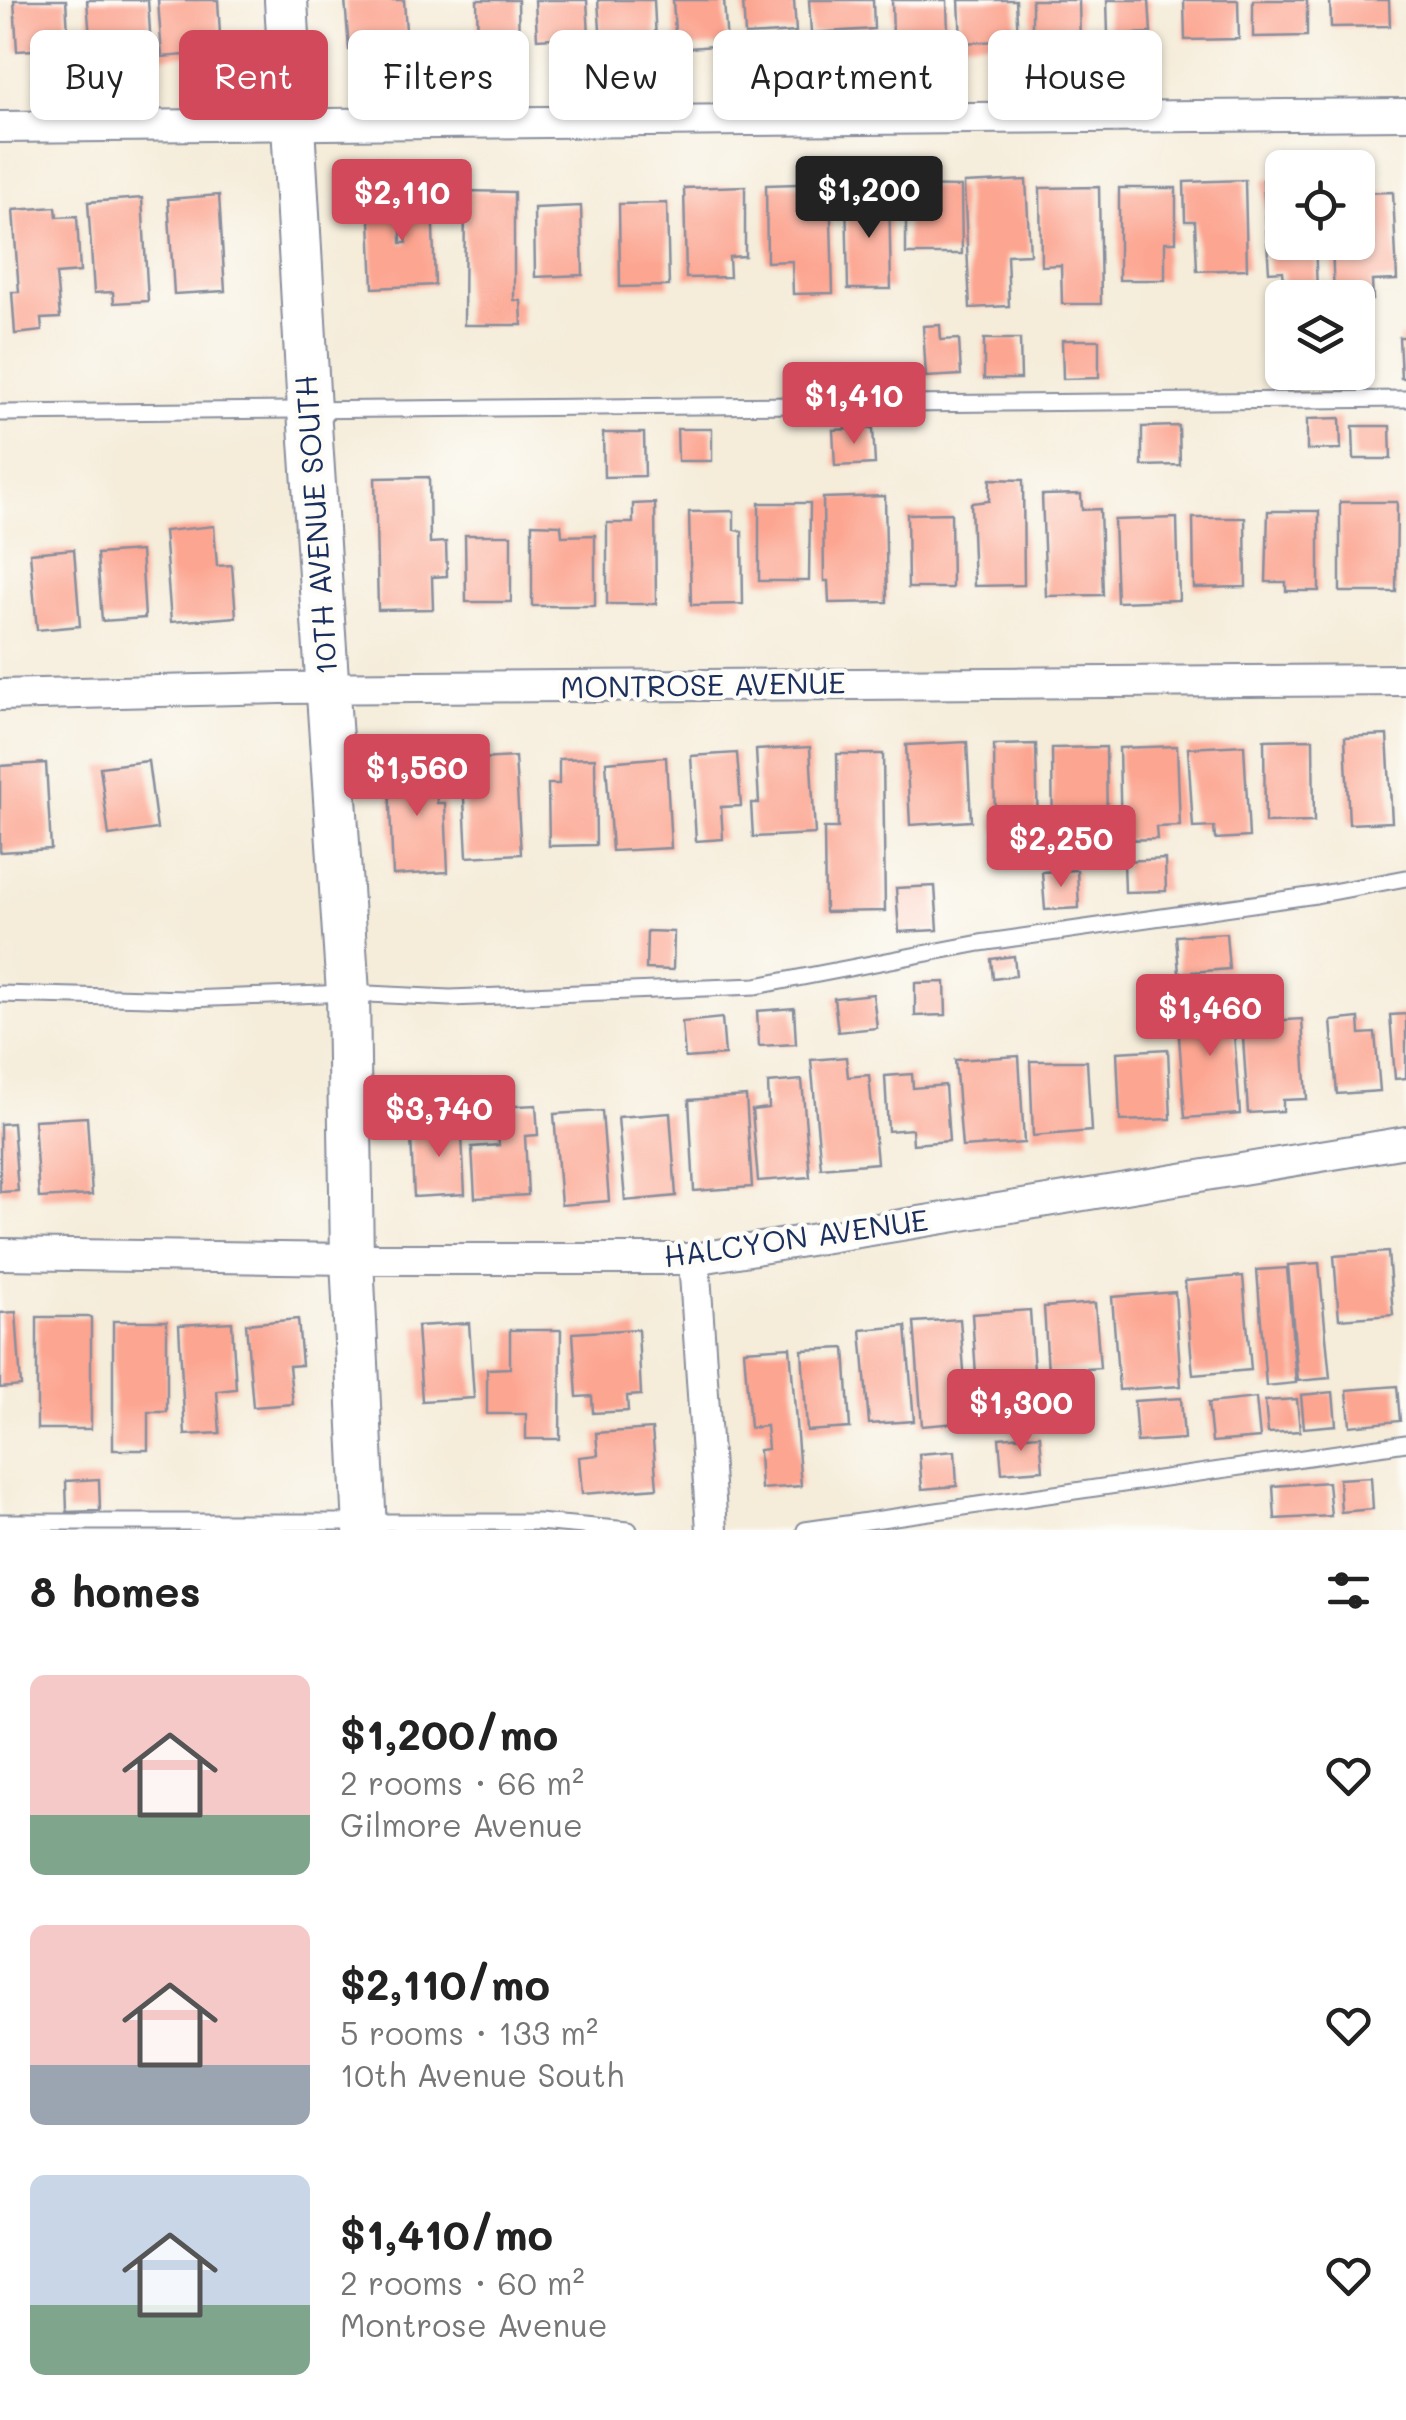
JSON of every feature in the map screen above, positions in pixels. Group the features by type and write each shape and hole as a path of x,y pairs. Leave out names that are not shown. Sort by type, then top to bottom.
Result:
{"street":[{"name":"10TH AVENUE SOUTH","path":"286,0 348,993 352,1259 365,1526"},
{"path":"0,127 1406,114"},
{"name":"MONTROSE AVENUE","path":"0,696 281,688 1406,680"},
{"name":"HALCYON AVENUE","path":"0,1254 694,1259 1406,1142"},
{"path":"694,1259 712,1530"}],"lane":[{"path":"0,413 1406,398"},
{"path":"0,994 187,1000 348,993 450,998 756,986 980,943 1406,878"},
{"path":"805,1530 1406,1443"},
{"path":"0,1522 365,1526 538,1522 630,1530"}],"building":[{"path":"14,0 66,0 68,30 30,30 30,50 17,51"},
{"path":"87,0 148,0 150,30 89,30"},
{"path":"158,0 218,0 220,30 179,30 179,56 162,57"},
{"path":"345,0 404,0 406,30 348,30 348,38"},
{"path":"477,0 518,0 519,30 478,30"},
{"path":"535,0 587,0 589,30 549,30 549,38 537,39"},
{"path":"598,0 654,0 655,30 600,30"},
{"path":"673,0 724,0 726,30 713,30 713,46 693,48 693,30 675,30"},
{"path":"743,0 794,0 796,30 745,30"},
{"path":"809,0 873,0 874,29 811,30"},
{"path":"892,0 947,0 948,30 893,30"},
{"path":"959,0 1016,0 1018,30 988,30 988,42 968,43 968,30 960,30"},
{"path":"1032,0 1079,0 1080,30 1032,30"},
{"path":"1107,0 1149,0 1151,30 1108,30"},
{"path":"1184,0 1238,0 1239,39 1185,40"},
{"path":"1253,0 1307,0 1307,36 1253,37"},
{"path":"1330,0 1389,0 1390,26 1331,27"},
{"path":"1026,180 1030,254 1007,255 1009,306 970,308 964,183"},
{"path":"1245,180 1247,269 1197,271 1195,221 1185,221 1184,182"},
{"path":"830,183 833,293 793,294 792,261 767,262 766,185"},
{"path":"745,186 745,256 729,257 730,277 686,278 684,188"},
{"path":"906,186 961,187 962,254 906,254"},
{"path":"1099,187 1101,304 1062,304 1061,265 1041,266 1040,188"},
{"path":"1119,188 1176,188 1176,242 1165,242 1165,280 1119,280"},
{"path":"465,191 514,192 514,300 521,301 522,325 464,325"},
{"path":"889,192 891,289 848,289 846,194"},
{"path":"1393,192 1397,280 1333,280 1333,260 1375,260 1375,193"},
{"path":"219,195 225,291 174,294 168,199"},
{"path":"400,197 401,243 407,243 405,201 432,200 435,285 373,288 369,198"},
{"path":"142,198 148,301 114,303 113,292 94,293 88,202"},
{"path":"667,203 669,286 620,287 619,204"},
{"path":"581,206 583,275 535,277 534,208"},
{"path":"56,207 57,217 77,216 80,272 56,274 60,318 41,319 42,331 15,334 12,292 19,292 13,210"},
{"path":"1268,260 1316,260 1317,280 1284,280 1283,271 1269,272"},
{"path":"940,325 941,340 959,339 961,375 926,377 923,326"},
{"path":"1399,337 1406,337 1406,378 1401,378"},
{"path":"984,339 1020,339 1021,379 984,379"},
{"path":"1062,340 1099,340 1099,378 1063,379"},
{"path":"1340,418 1341,449 1307,450 1307,419"},
{"path":"1179,426 1180,465 1142,466 1142,427"},
{"path":"1353,426 1390,426 1391,459 1354,459"},
{"path":"873,428 875,464 835,466 833,430"},
{"path":"677,429 712,429 712,461 678,461"},
{"path":"603,433 644,433 645,476 604,477"},
{"path":"429,477 430,543 446,542 447,576 432,577 433,609 378,610 375,478"},
{"path":"990,479 1023,480 1024,585 974,586 971,503 989,501"},
{"path":"1081,494 1082,510 1100,509 1103,595 1046,596 1042,495"},
{"path":"885,496 887,602 829,603 828,581 824,581 823,498"},
{"path":"1340,502 1397,502 1396,592 1340,592"},
{"path":"655,503 656,604 607,604 607,523 633,523 633,504"},
{"path":"759,503 810,503 809,581 759,581"},
{"path":"734,511 734,530 742,531 743,604 691,605 689,512"},
{"path":"1268,511 1319,511 1319,591 1286,591 1286,582 1266,582"},
{"path":"951,513 952,588 908,588 907,514"},
{"path":"1177,518 1179,600 1117,602 1114,520"},
{"path":"1193,518 1245,518 1246,587 1194,588"},
{"path":"532,524 561,525 562,536 595,535 595,606 532,606"},
{"path":"214,526 217,566 232,565 236,617 171,622 164,531"},
{"path":"465,535 511,535 511,602 466,602"},
{"path":"74,549 80,626 37,630 30,553"},
{"path":"141,551 145,618 102,621 97,554"},
{"path":"1387,735 1392,822 1349,824 1345,737"},
{"path":"1313,739 1314,822 1265,823 1264,740"},
{"path":"967,742 971,821 910,825 906,745"},
{"path":"1036,744 1038,830 995,831 994,745"},
{"path":"1244,745 1249,837 1215,839 1214,827 1193,828 1188,748"},
{"path":"1177,746 1180,826 1156,827 1157,839 1121,840 1119,748"},
{"path":"810,747 815,834 753,837 751,803 759,803 756,750"},
{"path":"1106,747 1107,833 1086,834 1087,846 1053,847 1052,748"},
{"path":"737,753 741,806 721,807 723,839 696,841 691,756"},
{"path":"837,754 883,754 885,911 825,912 824,828 838,828"},
{"path":"515,757 521,854 467,857 462,760"},
{"path":"666,757 671,848 612,851 606,762"},
{"path":"595,758 596,845 549,846 548,784 559,784 559,759"},
{"path":"435,759 437,803 445,803 448,872 393,875 388,762"},
{"path":"148,761 157,829 109,836 100,767"},
{"path":"46,763 51,849 0,852 0,766"},
{"path":"1165,859 1166,891 1125,892 1124,861"},
{"path":"1077,870 1079,908 1045,910 1042,872"},
{"path":"935,886 938,930 899,932 896,888"},
{"path":"647,931 674,932 673,970 646,969"},
{"path":"1226,933 1229,969 1179,973 1176,936"},
{"path":"1014,956 1016,976 993,979 991,959"},
{"path":"945,982 946,1015 915,1016 915,983"},
{"path":"1231,992 1240,1114 1185,1118 1178,1023 1199,1022 1197,995"},
{"path":"873,994 877,1028 838,1032 834,998"},
{"path":"794,1008 796,1044 759,1046 757,1011"},
{"path":"1406,1014 1406,1078 1395,1079 1390,1015"},
{"path":"722,1018 725,1055 685,1058 682,1022"},
{"path":"1359,1018 1360,1034 1375,1033 1380,1091 1337,1094 1331,1021"},
{"path":"1302,1019 1307,1099 1283,1100 1283,1111 1248,1113 1242,1023"},
{"path":"1168,1049 1171,1119 1120,1121 1117,1052"},
{"path":"1019,1056 1024,1143 962,1147 955,1060"},
{"path":"846,1057 848,1077 869,1075 877,1163 821,1168 811,1060"},
{"path":"1030,1061 1087,1061 1091,1131 1033,1136"},
{"path":"912,1074 913,1088 945,1085 949,1141 913,1144 912,1129 888,1131 885,1076"},
{"path":"802,1080 810,1177 758,1181 752,1110 769,1108 768,1083"},
{"path":"746,1096 752,1187 694,1191 689,1100"},
{"path":"536,1105 538,1135 525,1136 528,1195 475,1198 472,1147 499,1145 496,1107"},
{"path":"602,1111 609,1201 561,1205 554,1114"},
{"path":"670,1113 676,1196 625,1201 618,1117"},
{"path":"87,1117 92,1195 39,1198 34,1120"},
{"path":"461,1118 465,1194 414,1197 411,1137 433,1136 432,1120"},
{"path":"13,1123 18,1191 0,1192 0,1124"},
{"path":"1388,1252 1393,1315 1339,1319 1334,1256"},
{"path":"1319,1263 1330,1378 1298,1381 1288,1265"},
{"path":"1287,1268 1296,1383 1266,1386 1257,1270"},
{"path":"1243,1276 1251,1370 1193,1375 1185,1281"},
{"path":"1175,1292 1181,1386 1119,1390 1112,1297"},
{"path":"1095,1303 1100,1368 1048,1372 1044,1307"},
{"path":"1030,1310 1035,1386 977,1390 972,1314"},
{"path":"16,1312 21,1386 0,1388 0,1313"},
{"path":"37,1317 91,1317 91,1429 37,1429"},
{"path":"298,1319 302,1365 289,1366 293,1404 253,1407 246,1324"},
{"path":"960,1319 968,1422 922,1426 914,1322"},
{"path":"113,1321 167,1321 167,1412 148,1412 148,1450 113,1450"},
{"path":"232,1322 236,1389 217,1391 220,1433 185,1435 179,1325"},
{"path":"469,1323 474,1398 422,1401 417,1326"},
{"path":"906,1326 914,1421 869,1424 861,1330"},
{"path":"638,1329 641,1395 627,1396 628,1411 593,1413 592,1396 577,1397 573,1333"},
{"path":"510,1330 561,1330 560,1439 526,1439 526,1414 487,1414 487,1369 510,1368"},
{"path":"790,1347 801,1486 761,1489 759,1450 768,1449 766,1426 750,1428 744,1350"},
{"path":"845,1348 850,1428 807,1431 802,1350"},
{"path":"1397,1386 1400,1421 1350,1426 1347,1390"},
{"path":"1333,1392 1336,1425 1304,1428 1301,1395"},
{"path":"1181,1398 1184,1439 1137,1442 1134,1401"},
{"path":"1256,1398 1260,1438 1212,1442 1208,1403"},
{"path":"1297,1399 1300,1431 1268,1433 1265,1401"},
{"path":"652,1429 657,1488 582,1494 579,1457 598,1455 596,1433"},
{"path":"1040,1435 1043,1470 1002,1473 999,1438"},
{"path":"955,1451 957,1486 922,1489 919,1454"},
{"path":"1371,1477 1373,1509 1341,1512 1339,1479"},
{"path":"99,1479 100,1511 67,1512 66,1481"},
{"path":"1328,1482 1331,1516 1275,1519 1273,1486"}]}
